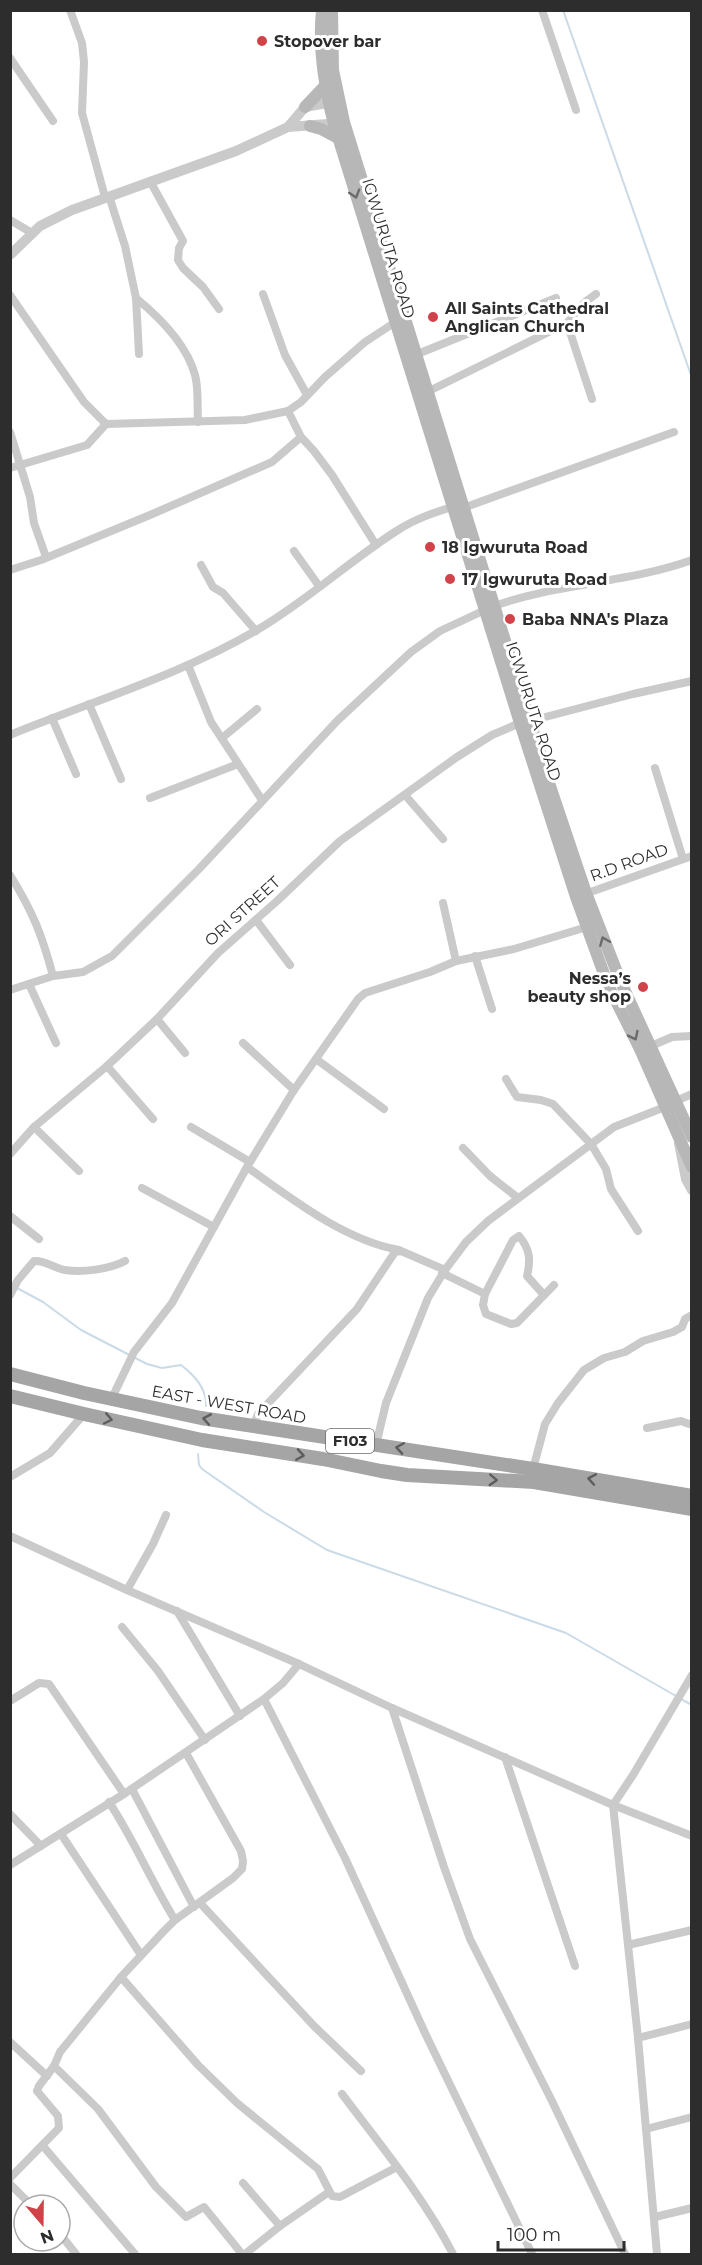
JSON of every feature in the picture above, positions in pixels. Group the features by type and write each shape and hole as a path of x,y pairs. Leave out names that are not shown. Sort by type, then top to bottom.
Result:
{"main road":[{"name":"IGWURUTA ROAD","path":"322,10 321,53 325,86 333,101 428,392 458,507"},
{"name":"IGWURUTA ROAD","path":"332,10 333,101"},
{"path":"305,107 325,86"},
{"name":"IGWURUTA ROAD","path":"339,123 338,138 394,323 458,507 581,895 651,1046 671,1104"},
{"path":"310,126 338,138"},
{"name":"IGWURUTA ROAD","path":"581,895 587,927 608,985 687,1133 692,1167"},
{"name":"EAST - WEST ROAD","path":"10,1374 253,1427 533,1469 692,1509"},
{"name":"EAST - WEST ROAD","path":"10,1396 202,1440 323,1459 381,1471 692,1496"}],"street":[{"path":"70,10 82,43 84,62 82,113 125,246 136,298 139,354"},
{"path":"542,10 576,110"},
{"path":"10,58 53,121"},
{"path":"288,127 305,107 333,101"},
{"path":"10,255 32,233 57,216 243,148 288,127 339,123"},
{"path":"150,181 183,241 179,248 178,260 203,287 219,309"},
{"path":"10,220 32,233"},
{"path":"263,294 285,355 307,395"},
{"path":"428,392 567,323 585,302 596,294"},
{"path":"10,295 84,402 106,424 259,418 288,411 301,402 365,342 394,323"},
{"path":"136,298 169,330 193,369 196,377 198,422"},
{"path":"415,355 556,298"},
{"path":"567,323 592,399"},
{"path":"288,411 301,437 332,475 376,545"},
{"path":"10,468 87,445 106,424"},
{"path":"10,432 30,497 34,523 46,557"},
{"path":"10,735 188,665 256,631 399,529 422,517 458,507 674,432"},
{"path":"10,570 150,515 272,462 301,437"},
{"path":"294,551 319,586"},
{"path":"10,990 53,976 83,972 112,956 199,869 337,721 411,651 440,631 489,608 530,594 661,571 692,560"},
{"path":"201,564 213,586 223,593 256,631"},
{"path":"188,665 206,712 262,800"},
{"name":"ORI STREET","path":"10,1154 34,1128 107,1066 157,1019 218,953 340,841 457,757 492,735 525,722 692,681"},
{"path":"89,704 121,779"},
{"path":"222,738 257,709"},
{"path":"52,718 76,774"},
{"path":"150,798 238,764"},
{"path":"656,768 687,858"},
{"path":"405,795 443,839"},
{"name":"R.D ROAD","path":"581,895 687,858"},
{"path":"10,875 30,906 43,937 53,976"},
{"path":"443,903 456,961"},
{"path":"255,920 290,965"},
{"path":"112,1398 134,1352 168,1310 248,1165 294,1090 358,999 365,993 456,961 514,949 587,927"},
{"path":"475,956 492,1009"},
{"path":"29,984 56,1043"},
{"path":"157,1019 185,1053"},
{"path":"651,1046 672,1037 692,1036"},
{"path":"243,1043 294,1090"},
{"path":"316,1059 384,1109"},
{"path":"107,1066 153,1119"},
{"path":"506,1079 517,1097 553,1104 591,1143 609,1176 611,1189 638,1231"},
{"path":"376,1445 386,1403 428,1298 444,1271 473,1235 518,1198 614,1127 692,1094"},
{"path":"191,1127 248,1165 324,1221 388,1248 399,1250 444,1271 485,1294"},
{"path":"34,1128 79,1171"},
{"path":"687,1133 686,1179 692,1191"},
{"path":"463,1148 490,1176 518,1198"},
{"path":"142,1188 214,1227"},
{"path":"10,1216 39,1239"},
{"path":"544,1295 528,1279 530,1260 528,1251 519,1236 513,1240 485,1294 483,1305 486,1314 511,1324 517,1323 554,1285"},
{"path":"253,1427 258,1414 357,1309 393,1255 399,1250"},
{"path":"11,1295 18,1280 34,1261 39,1260 69,1270 114,1267 125,1261"},
{"path":"533,1469 544,1424 584,1370 604,1358 625,1352 643,1341 673,1332 682,1327 685,1319 692,1315"},
{"path":"10,1478 50,1453 84,1414"},
{"path":"647,1428 681,1422 692,1425"},
{"path":"127,1590 153,1544 166,1515"},
{"path":"10,1536 611,1806 692,1836"},
{"path":"177,1611 240,1716"},
{"path":"122,1627 158,1671 205,1740"},
{"path":"10,1865 132,1789 240,1716 283,1683 299,1664"},
{"path":"657,2254 638,2038 613,1805 692,1675"},
{"path":"10,1701 36,1684 44,1682 49,1684 124,1794"},
{"path":"264,1699 345,1858 425,2033 532,2254"},
{"path":"392,1708 470,1939 556,2109 625,2254"},
{"path":"10,2178 59,2128 58,2116 37,2089 54,2066 60,2052 121,1977 175,1920 242,1869 241,1851 186,1753"},
{"path":"505,1757 575,1966"},
{"path":"132,1789 197,1905 361,2071"},
{"path":"109,1802 175,1920"},
{"path":"10,1814 41,1846"},
{"path":"61,1834 141,1955"},
{"path":"628,1945 692,1930"},
{"path":"121,1977 206,2073 237,2103 318,2169 332,2196 340,2197 397,2167"},
{"path":"638,2038 692,2024"},
{"path":"10,2042 46,2076"},
{"path":"54,2066 98,2109 156,2187 186,2217 204,2207 244,2254 329,2192"},
{"path":"342,2094 417,2195 453,2254"},
{"path":"646,2129 692,2117"},
{"path":"43,2146 135,2254"},
{"path":"243,2183 280,2226"},
{"path":"655,2217 692,2208"}],"waterway":[{"path":"563,10 692,378"},
{"path":"17,1288 43,1302 81,1330 147,1364 162,1368 181,1365 202,1388 206,1406"},
{"path":"198,1454 199,1465 202,1469 264,1512 327,1550 566,1633 676,1696"},
{"path":"681,1699 692,1705"}],"place":[{"name":"Stopover bar","path":"262,41"},
{"name":"All Saints Cathedral Anglican Church","path":"433,317"},
{"name":"18 Igwuruta Road","path":"430,547"},
{"name":"17 Igwuruta Road","path":"450,579"},
{"name":"Baba NNA's Plaza","path":"510,619"},
{"name":"Nessa’s beauty shop","path":"643,987"}]}
